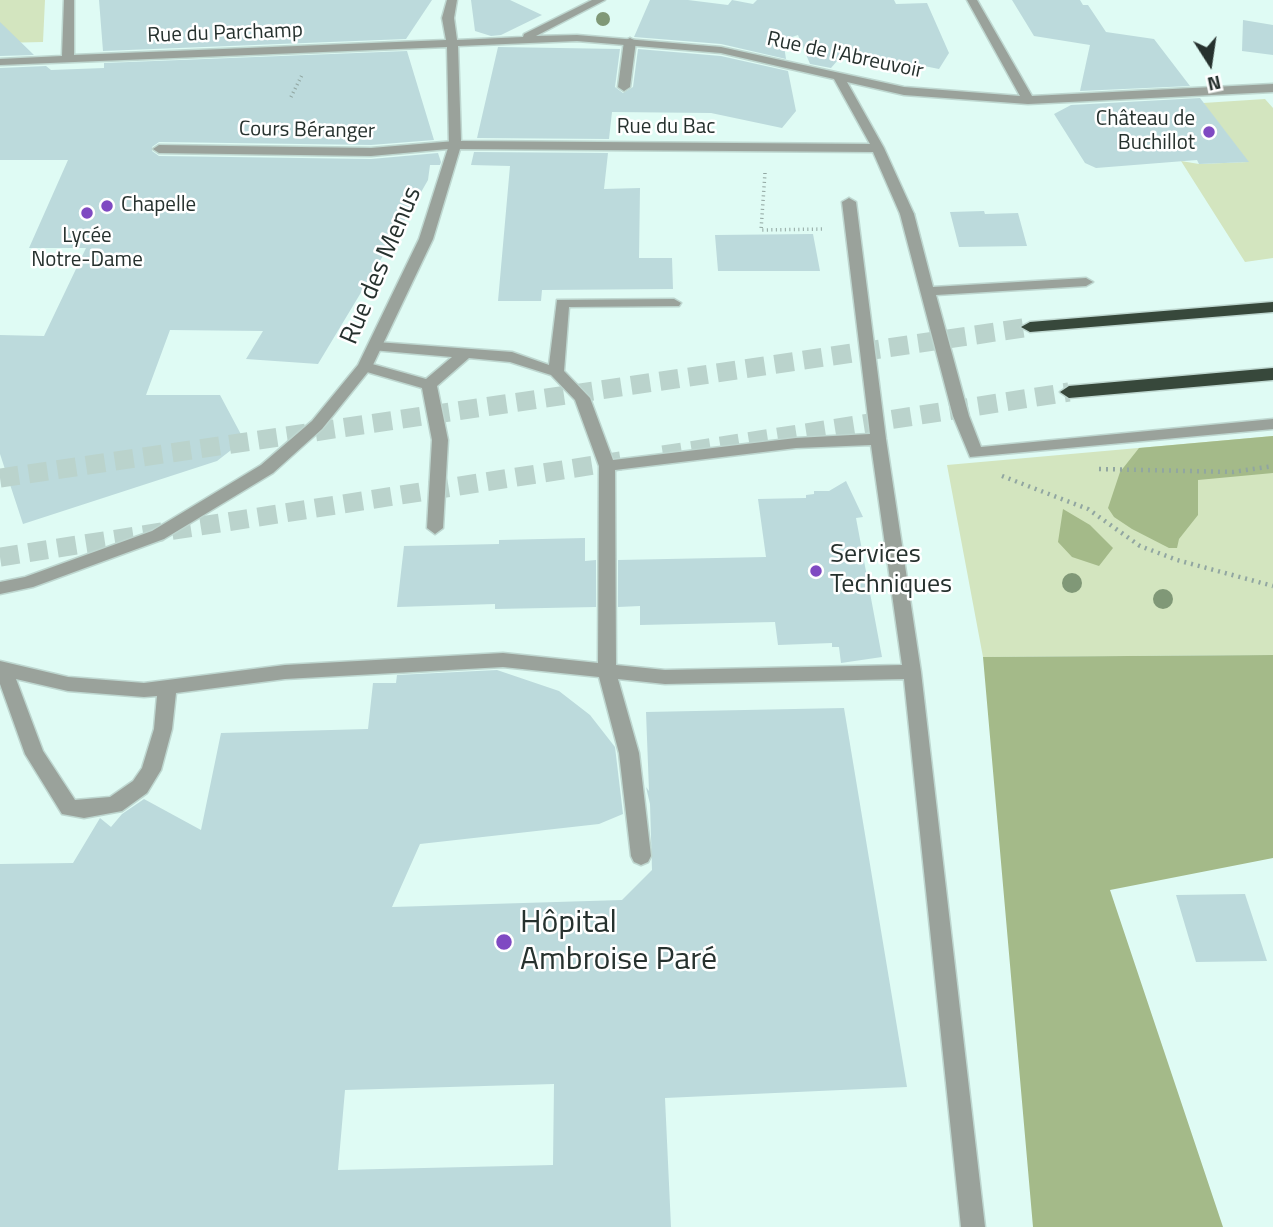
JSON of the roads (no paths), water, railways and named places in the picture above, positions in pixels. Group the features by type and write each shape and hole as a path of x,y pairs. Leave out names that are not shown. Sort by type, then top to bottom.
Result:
{"highway":[{"path":"1030,327 1273,307"},
{"path":"1069,392 1273,374"}],"street":[{"path":"68,59 69,0"},
{"name":"Rue des Menus","path":"0,588 27,583 158,535 267,469 317,425 365,367 377,347 426,239 457,137 448,18 452,0"},
{"path":"522,40 600,0"},
{"path":"972,0 1028,100"},
{"name":"Rue de l'Abreuvoir","path":"452,45 522,40 630,41 721,50 904,91 1028,100 1273,88"},
{"path":"624,87 630,41"},
{"name":"Rue du Parchamp","path":"0,62 452,45"},
{"path":"837,74 878,148 907,214 961,416 976,453 1273,424"},
{"name":"Rue du Bac","path":"455,145 878,148"},
{"name":"Cours Béranger","path":"159,149 371,152 455,145"},
{"path":"849,202 850,229 878,439 912,672 973,1227"},
{"path":"929,291 1086,282"},
{"path":"556,372 562,303 674,303"},
{"path":"377,347 512,357 556,372 582,398 607,466 607,672 629,753 641,856"},
{"path":"429,385 465,354"},
{"path":"365,367 429,385"},
{"path":"429,385 440,440 435,528"},
{"path":"607,466 796,443 878,439"},
{"path":"1,668 68,684 144,690 285,672 491,661 666,677 912,672"},
{"path":"1,668 34,754 69,808 84,810 115,805 140,787 151,770 163,729 167,687"}],"tunnel":[{"path":"0,478 1030,327"},
{"path":"663,455 1069,392"},
{"path":"0,557 627,460"}],"place":[{"name":"Château de Buchillot","path":"1209,132"},
{"name":"Chapelle","path":"107,206"},
{"name":"Lycée Notre-Dame","path":"87,213"},
{"name":"Services Techniques","path":"816,571"},
{"name":"Hôpital Ambroise Paré","path":"504,942"}]}
